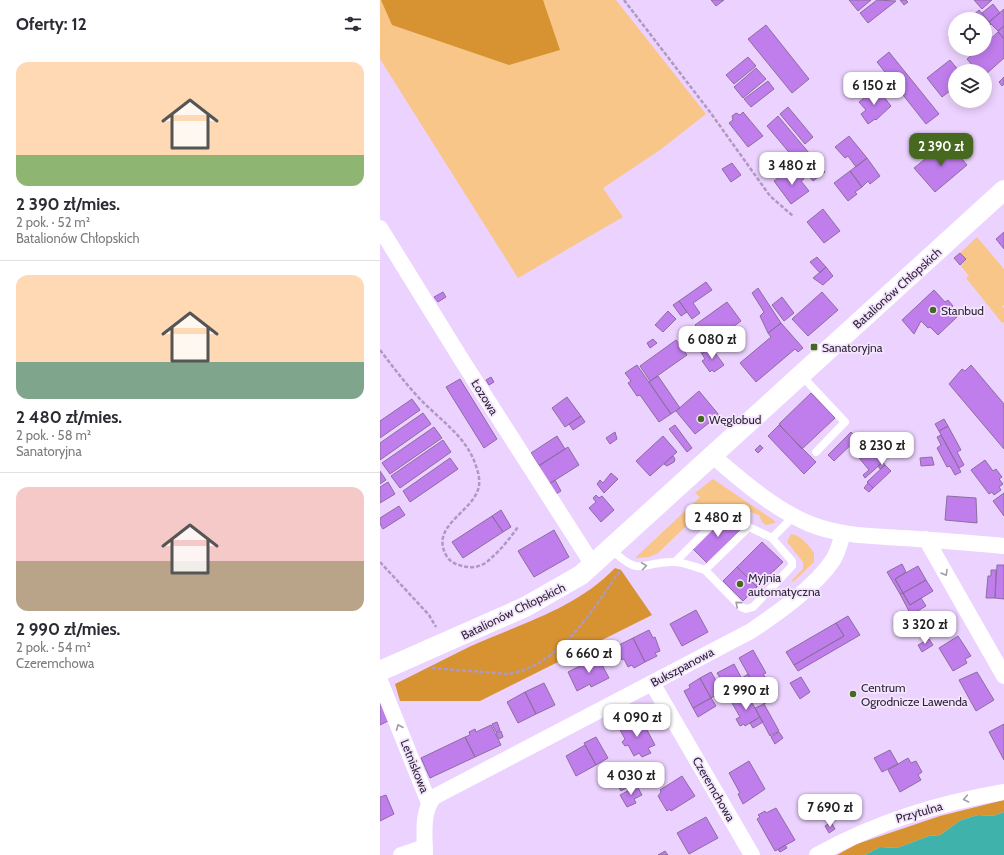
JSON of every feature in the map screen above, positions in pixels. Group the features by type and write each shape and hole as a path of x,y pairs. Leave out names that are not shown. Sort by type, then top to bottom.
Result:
{"street":[{"name":"Batalionów Chłopskich","path":"380,671 537,601 564,587 594,565 1004,190"},
{"name":"Łozowa","path":"380,228 467,369 594,565"},
{"path":"713,456 742,480 794,516 820,528 843,534 1004,546"},
{"name":"Bukszpanowa","path":"429,803 439,794 751,631 770,618 825,571 838,549 843,534"},
{"path":"926,539 1004,676"},
{"name":"Letniskowa","path":"380,681 429,803 426,814 425,851"},
{"name":"Czeremchowa","path":"652,683 752,855"},
{"name":"Przytulna","path":"817,855 858,833 894,819 930,807 1004,792"},
{"path":"401,855 425,851"}],"lane":[{"path":"801,375 846,422 816,452"},
{"path":"611,549 626,562 637,567 675,562 705,570 741,607 746,609 753,607 792,566 792,561 772,538 722,515 675,562"},
{"path":"772,538 794,516"},
{"path":"705,570 749,527"}],"path":[{"path":"624,0 710,112 770,196 793,216"},
{"path":"380,350 406,384 461,439 476,465 479,479 478,491 464,511 449,525 444,533 442,541 448,559 462,567 474,568 482,565 489,560 518,527"},
{"path":"380,562 428,615 444,643"},
{"path":"406,660 420,667 508,674 521,672 552,655 582,624 626,562"}],"shaded area":[{"path":"380,0 616,0 706,114 660,150 603,188 623,217 518,278 380,59"},
{"path":"381,0 543,0 560,50 509,65 392,25"},
{"path":"977,237 1004,269 1004,305 1002,306 1004,308 1004,322 1002,323 966,278 969,276 960,265 966,259 960,253"},
{"path":"713,479 775,521 775,523 766,525 762,522 759,515 735,507 725,511 714,506 707,506 658,553 649,557 635,558 700,497 695,493"},
{"path":"791,534 798,536 814,553 814,562 793,582 792,580 803,569 803,562 787,542"},
{"path":"615,568 621,570 652,615 480,701 400,701 395,684 469,647 527,623 565,605 600,582"},
{"path":"1004,800 1004,812 993,816 978,815 961,820 940,835 929,836 897,848 880,847 865,855 837,855 857,844 940,816"},
{"path":"1004,812 1004,855 865,855 880,847 897,848 929,836 940,835 961,820 978,815 993,816"}],"building":[{"path":"711,0 724,0 716,6"},
{"path":"849,0 871,0 858,11"},
{"path":"877,0 896,1 868,23 860,13"},
{"path":"900,0 906,0 908,2 904,5"},
{"path":"974,0 992,0 982,9"},
{"path":"993,4 1000,13 992,20 992,12 983,12"},
{"path":"1004,9 1004,26 998,31 992,25 992,19"},
{"path":"766,25 809,79 792,93 748,39"},
{"path":"1004,26 1004,39 998,31"},
{"path":"998,32 1004,39 1004,58 992,69 992,64 971,64 967,59 971,56 992,56 992,38"},
{"path":"889,52 939,114 926,124 877,62"},
{"path":"748,57 756,66 734,84 726,75"},
{"path":"950,60 953,64 948,64 948,92 942,97 927,78"},
{"path":"756,68 766,79 743,98 734,87"},
{"path":"1004,77 1004,84 1002,86 999,82"},
{"path":"768,81 774,89 751,107 744,99"},
{"path":"877,88 891,106 876,120 875,119 868,124 861,114 866,110 859,102"},
{"path":"788,107 813,137 805,144 780,114"},
{"path":"743,112 763,136 748,147 729,123 733,120 732,116 736,113 740,115"},
{"path":"778,116 825,172 813,181 767,126"},
{"path":"849,136 867,158 856,167 848,156 845,158 835,147"},
{"path":"947,141 967,165 935,192 914,168"},
{"path":"867,158 880,176 870,184 868,181 862,187 850,171"},
{"path":"732,163 741,175 731,182 722,169"},
{"path":"792,168 796,175 799,172 804,179 801,181 809,191 791,204 774,181"},
{"path":"850,171 862,187 855,192 857,194 848,201 834,183"},
{"path":"823,209 840,231 824,243 807,222"},
{"path":"1004,232 1004,249 996,239"},
{"path":"960,253 966,259 960,265 954,258"},
{"path":"817,257 826,267 820,273 810,262"},
{"path":"826,267 833,276 823,285 813,278"},
{"path":"706,282 712,290 693,303 700,313 692,319 679,301"},
{"path":"758,288 781,323 768,333 760,316 764,312 752,293"},
{"path":"934,290 945,302 948,300 953,306 950,308 958,316 938,335 921,321 914,334 902,320"},
{"path":"443,292 446,297 438,302 434,297"},
{"path":"822,292 838,310 808,336 792,319"},
{"path":"782,297 794,313 784,321 772,305"},
{"path":"679,301 687,312 681,316 673,305"},
{"path":"727,302 741,321 709,344 695,325"},
{"path":"668,311 676,319 663,332 655,325"},
{"path":"781,323 803,348 798,352 795,349 756,382 740,363 771,337 768,333"},
{"path":"696,326 711,347 702,354 688,333"},
{"path":"653,339 657,343 650,348 647,343"},
{"path":"676,340 687,355 650,381 640,366"},
{"path":"711,347 724,365 714,372 712,370 710,372 702,361 705,359 702,354"},
{"path":"637,365 671,414 659,422 640,395 637,396 628,383 631,381 625,373"},
{"path":"971,365 1004,404 1004,449 949,384 962,369 965,371"},
{"path":"658,376 680,408 671,414 649,382"},
{"path":"491,377 494,382 489,385 486,380"},
{"path":"460,379 497,439 484,448 446,387"},
{"path":"699,391 719,415 695,434 676,411"},
{"path":"811,393 835,418 802,449 779,424"},
{"path":"567,397 581,416 565,427 552,408"},
{"path":"412,399 420,410 380,438 380,421"},
{"path":"423,413 431,424 380,460 380,443"},
{"path":"581,416 585,422 573,430 569,424"},
{"path":"944,419 948,426 939,431 935,424"},
{"path":"675,425 692,448 687,452 669,429"},
{"path":"779,425 816,462 804,474 768,436"},
{"path":"948,426 961,450 957,452 964,465 959,468 939,431"},
{"path":"434,427 442,438 390,474 382,463"},
{"path":"615,432 617,439 610,444 606,438"},
{"path":"851,432 857,439 834,461 828,455"},
{"path":"941,435 961,472 955,475 950,466 947,467 937,448 941,445 937,437"},
{"path":"557,436 565,449 539,466 531,453"},
{"path":"663,436 677,452 650,476 636,461"},
{"path":"443,440 451,452 400,488 391,476"},
{"path":"867,443 883,462 865,478 863,475 869,470 855,453"},
{"path":"760,445 763,448 758,453 755,450"},
{"path":"568,447 579,465 549,484 538,466"},
{"path":"673,456 675,459 674,462 667,466 664,464"},
{"path":"932,457 934,465 921,466 920,458"},
{"path":"450,458 458,469 410,502 403,491"},
{"path":"985,460 993,471 996,469 1002,477 999,479 1003,484 999,487 1001,490 994,495 992,492 989,494 971,470"},
{"path":"883,462 885,465 880,469 878,466"},
{"path":"885,465 891,471 873,488 867,482"},
{"path":"380,471 386,480 380,484"},
{"path":"611,473 618,479 604,493 597,484 600,480 603,483"},
{"path":"555,480 561,491 556,494 549,484"},
{"path":"388,482 395,494 380,503 380,487"},
{"path":"868,483 873,488 869,492 864,488"},
{"path":"1004,493 1004,516 993,501"},
{"path":"596,495 599,498 602,496 614,510 601,522 589,508 596,502 593,498"},
{"path":"947,496 976,498 977,523 945,520"},
{"path":"399,506 405,515 383,529 380,524 380,518"},
{"path":"501,510 511,527 503,532 492,516"},
{"path":"728,512 743,527 707,563 692,548"},
{"path":"492,516 503,532 463,558 452,542"},
{"path":"554,530 569,557 534,577 518,551"},
{"path":"762,542 783,562 757,587 737,567"},
{"path":"902,564 906,572 895,579 903,593 900,594 887,572"},
{"path":"997,565 1004,565 1004,599 995,598"},
{"path":"918,566 926,580 903,593 895,579"},
{"name":"Myjnia automatyczna","path":"737,567 757,587 743,601 723,581"},
{"path":"991,570 996,570 995,598 986,598 988,576 991,576"},
{"path":"926,580 933,591 910,605 903,593"},
{"path":"903,593 910,605 921,598 926,606 911,615 900,594"},
{"path":"696,610 708,632 682,646 670,624"},
{"path":"848,616 860,635 798,671 794,665 844,636 836,623"},
{"path":"836,623 844,636 794,665 786,652"},
{"path":"649,630 653,638 655,637 660,651 655,653 657,656 645,662 633,638"},
{"path":"958,636 971,656 965,659 967,663 953,671 939,648"},
{"path":"633,638 645,662 634,668 632,665 628,667 624,659 622,660 617,646"},
{"path":"929,639 933,645 922,652 918,645"},
{"path":"753,650 766,673 763,674 765,677 753,683 739,658"},
{"path":"598,657 609,678 591,687 590,684 577,691 568,672"},
{"path":"734,664 743,681 723,692 718,684 722,681 717,673"},
{"path":"711,672 723,692 711,698 700,678"},
{"path":"977,672 994,700 976,711 959,680"},
{"path":"748,674 754,684 741,691 737,684 743,681 742,678"},
{"path":"801,677 810,692 800,699 790,683"},
{"path":"700,678 711,698 693,708 684,691 690,688 689,685"},
{"path":"766,678 776,697 764,704 753,685"},
{"path":"544,683 555,705 536,714 525,692"},
{"path":"525,692 536,714 518,723 507,702"},
{"path":"747,694 760,717 745,726 744,724 740,726 736,719 740,717 732,703"},
{"path":"711,698 716,706 698,717 693,708"},
{"path":"382,702 390,720 380,725 380,703"},
{"path":"764,704 779,731 770,736 755,708"},
{"path":"640,717 655,745 648,748 651,753 642,757 639,753 634,756 628,745 625,746 622,742 625,739 619,728"},
{"path":"760,717 763,722 753,728 750,723"},
{"path":"497,722 500,730 496,732 492,724"},
{"path":"1004,724 1004,760 989,732"},
{"path":"491,725 501,745 475,757 465,737 470,735 469,732 475,729 476,732"},
{"path":"501,731 503,737 499,739 496,733"},
{"path":"779,732 783,738 775,744 771,737"},
{"path":"465,737 475,757 430,778 421,758"},
{"path":"596,737 608,758 596,765 584,743"},
{"path":"585,745 596,765 576,776 566,756"},
{"path":"890,750 898,764 882,772 874,758"},
{"path":"908,758 911,763 916,761 922,772 918,775 921,780 900,792 888,770"},
{"path":"749,761 765,789 743,804 738,794 740,793 729,773"},
{"path":"619,771 629,786 621,791 612,776"},
{"path":"682,776 695,796 671,811 670,809 667,811 658,796 661,792 660,790"},
{"path":"637,786 642,795 634,799 636,803 627,807 620,795"},
{"path":"386,795 394,814 380,821 380,797"},
{"path":"812,797 816,803 812,806 807,801"},
{"path":"776,808 795,840 775,851 757,819 760,817 758,815"},
{"path":"706,817 718,838 689,854 677,833"},
{"path":"831,822 835,829 829,833 825,826"},
{"path":"785,845 787,848 780,852 778,850"},
{"path":"665,851 668,855 658,855"}],"place":[{"name":"Stanbud","path":"933,310"},
{"name":"Sanatoryjna","path":"814,347"},
{"name":"Węglobud","path":"701,419"},
{"name":"Myjnia automatyczna","path":"740,584"},
{"name":"Centrum Ogrodnicze Lawenda","path":"853,694"}]}
